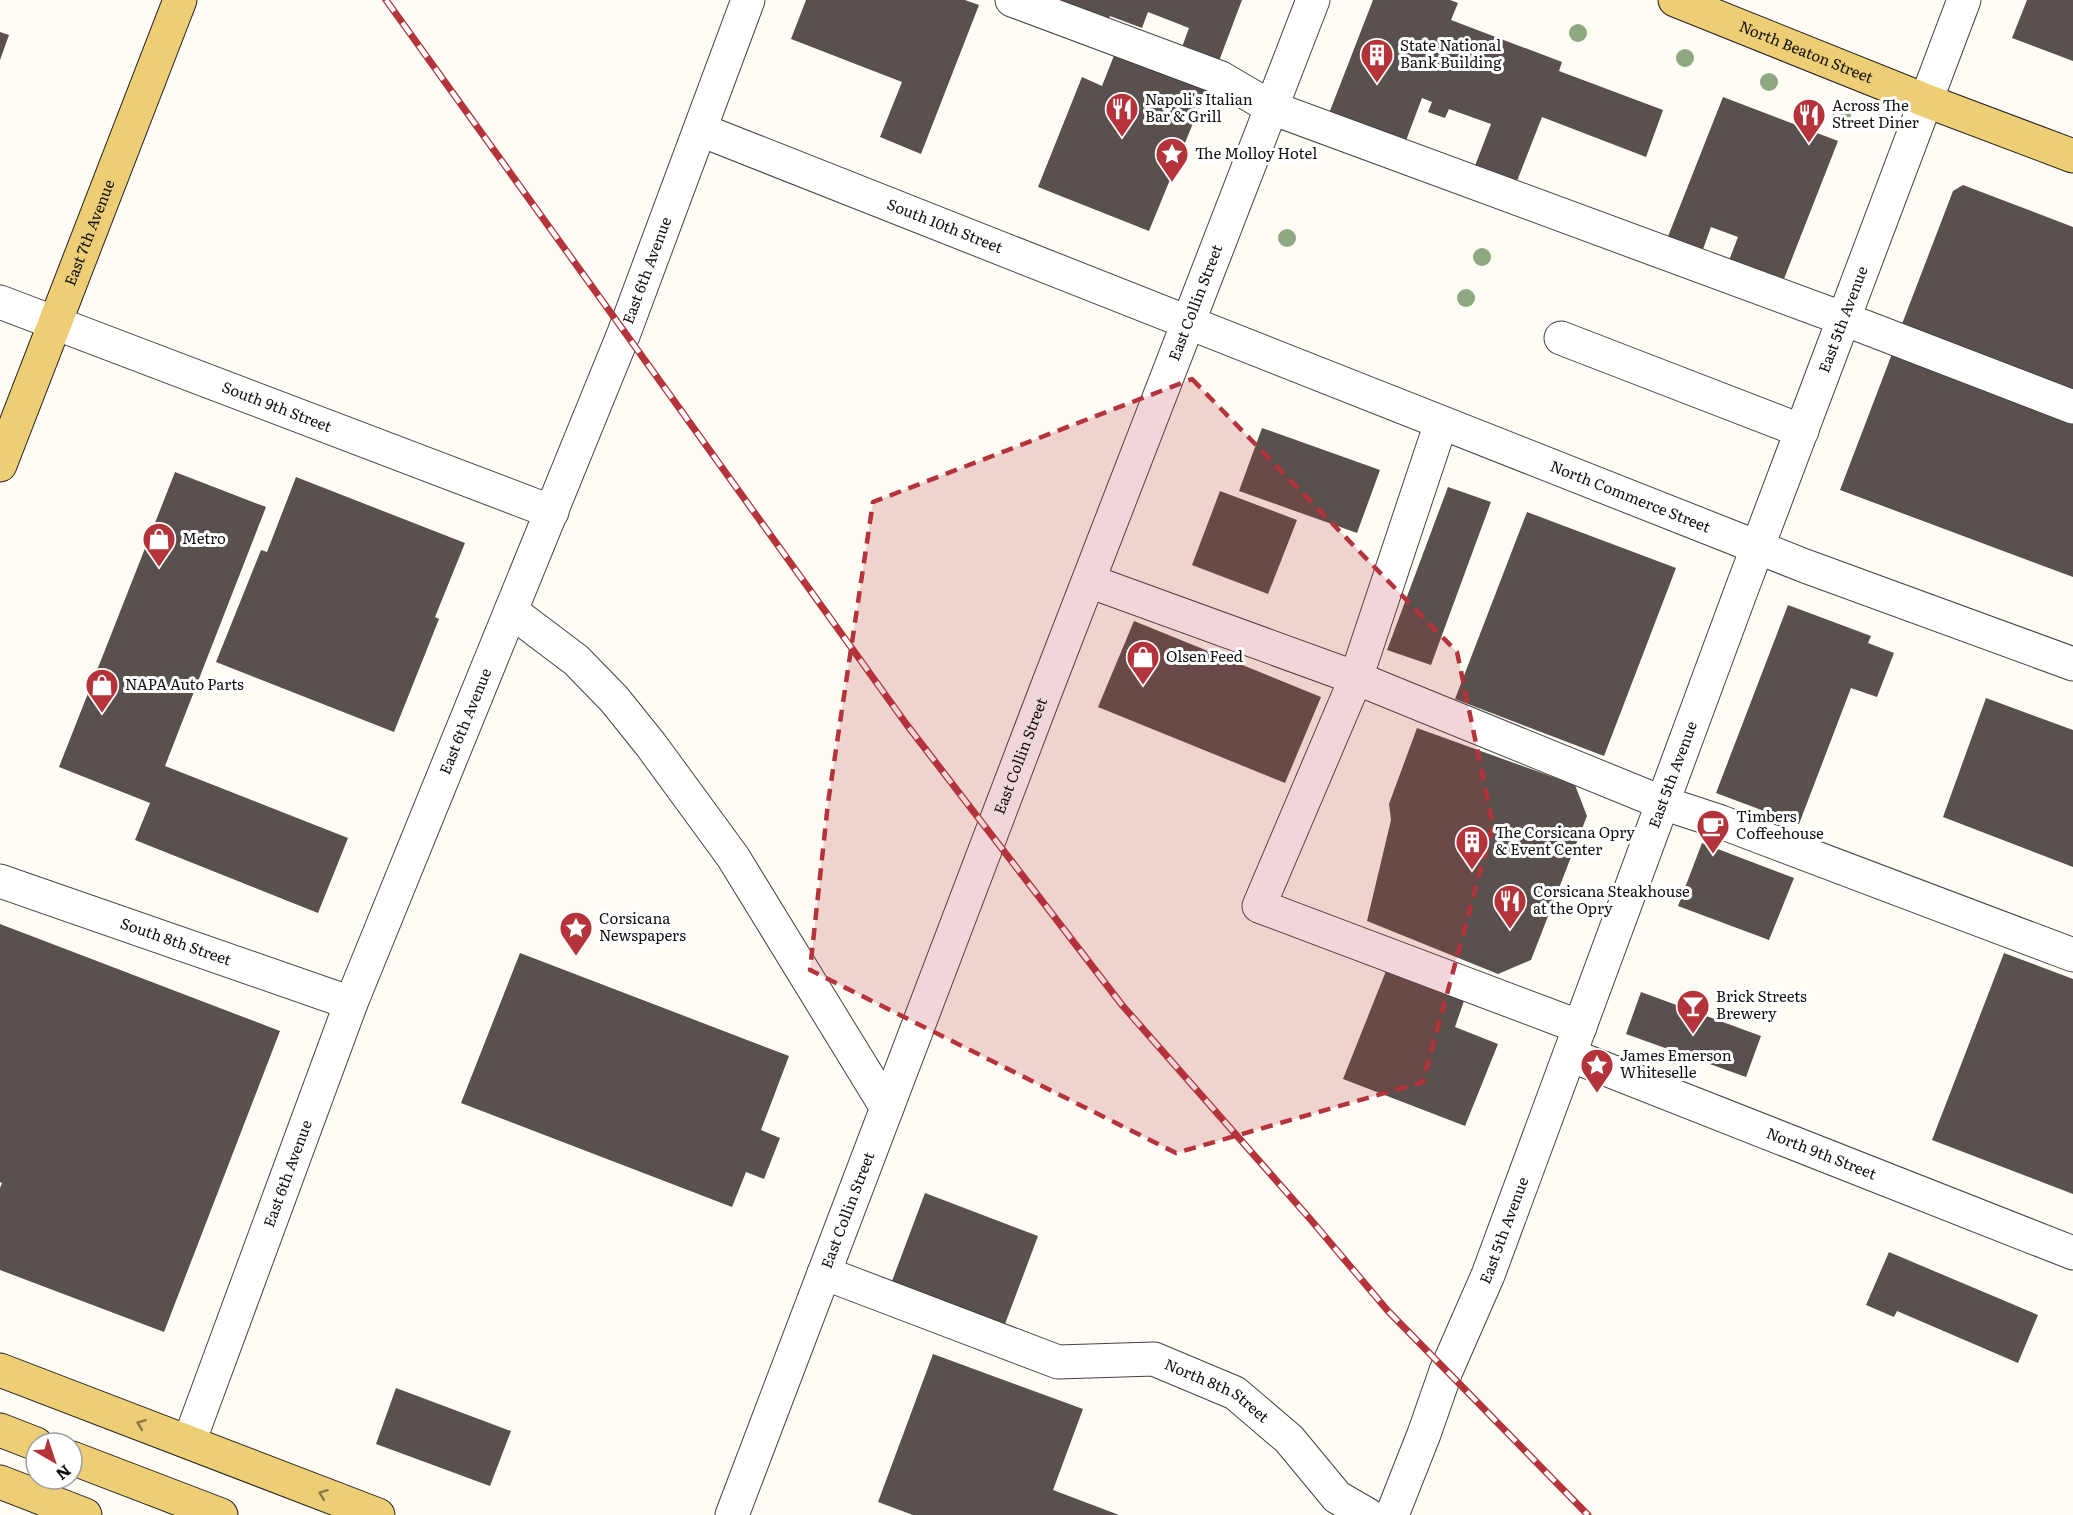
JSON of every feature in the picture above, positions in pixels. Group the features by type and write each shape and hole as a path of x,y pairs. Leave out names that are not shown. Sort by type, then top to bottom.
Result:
{"main road":[{"name":"East 7th Avenue","path":"0,465 180,0"},
{"name":"North Beaton Street","path":"1675,0 1927,101 2073,156"},
{"path":"0,1370 378,1515"},
{"path":"0,1430 24,1439"},
{"path":"84,1463 221,1515"},
{"path":"0,1482 85,1515"}],"street":[{"name":"East 6th Avenue","path":"189,1442 351,1003 624,333 748,0"},
{"path":"1012,0 1221,78 1272,108 1844,319 2073,407"},
{"name":"East Collin Street","path":"732,1515 886,1108 1313,0"},
{"name":"East 5th Avenue","path":"1392,1515 1446,1371 1488,1275 1757,548 1964,0"},
{"name":"South 10th Street","path":"701,130 1190,323"},
{"name":"South 9th Street","path":"0,302 552,512"},
{"name":"North Commerce Street","path":"1190,323 1757,548 2073,664"},
{"path":"1561,338 1802,431"},
{"path":"1356,678 1441,423"},
{"path":"1089,581 1356,678 1663,803 1732,826 2073,955"},
{"path":"511,611 576,660 614,699 651,744 733,857 886,1108"},
{"name":"North 9th Street","path":"1356,678 1259,906 2073,1253"},
{"name":"South 8th Street","path":"0,881 351,1003"},
{"name":"North 8th Street","path":"824,1273 1058,1362 1154,1359 1235,1393 1289,1439 1337,1497 1368,1515"}],"highlighted area":[{"path":"1192,379 1457,652 1493,825 1423,1082 1176,1153 810,970 828,803 873,502"}],"building":[{"path":"806,0 965,0 979,5 921,154 880,137 902,82 791,39"},
{"path":"1050,0 1242,0 1219,61 1182,47 1189,28 1148,12 1142,28 1110,16 1107,22"},
{"path":"1373,0 1450,0 1458,3 1451,20 1562,62 1559,71 1663,110 1646,157 1542,117 1515,186 1473,171 1491,124 1449,109 1445,118 1428,112 1432,102 1422,98 1404,146 1328,116"},
{"path":"2027,0 2073,0 2073,61 2012,38"},
{"path":"0,32 9,35 0,60"},
{"name":"Napoli's Italian Bar & Grill","path":"1115,53 1207,89 1149,231 1038,187 1082,77 1102,86"},
{"path":"1723,97 1838,141 1782,284 1728,263 1738,237 1711,227 1702,252 1667,239"},
{"path":"1963,185 2073,227 2073,389 1902,324 1953,191"},
{"path":"1895,346 2073,413 2073,577 1840,490"},
{"path":"1262,428 1380,470 1357,533 1239,491"},
{"path":"175,472 266,507 165,766 348,838 318,913 135,840 150,803 59,767"},
{"path":"296,477 465,543 435,617 439,619 394,732 216,662 261,550 267,552"},
{"path":"1448,487 1491,502 1431,665 1387,650"},
{"path":"1220,491 1297,520 1268,594 1192,565"},
{"path":"1527,512 1676,568 1604,756 1455,699"},
{"path":"1788,605 1871,636 1868,643 1894,653 1877,697 1851,688 1799,824 1716,793"},
{"path":"1134,621 1321,697 1285,783 1098,707"},
{"path":"1986,698 2073,730 2073,867 1943,817"},
{"name":"The Corsicana Opry & Event Center","path":"1417,728 1575,785 1587,816 1531,960 1498,974 1367,921 1391,820 1389,804"},
{"path":"1702,843 1794,878 1769,940 1678,906"},
{"path":"0,924 280,1031 164,1332 0,1270 0,1188 2,1183 0,1182"},
{"path":"520,953 789,1056 761,1130 780,1138 764,1179 746,1172 732,1207 461,1103"},
{"path":"2004,953 2073,979 2073,1194 1932,1140"},
{"path":"1386,971 1464,1001 1455,1027 1498,1044 1465,1126 1343,1079"},
{"name":"Brick Streets Brewery","path":"1641,992 1761,1036 1746,1077 1626,1034"},
{"path":"925,1193 1038,1236 1005,1324 892,1281"},
{"path":"1889,1252 2038,1315 2018,1363 1897,1311 1894,1317 1866,1305"},
{"path":"933,1354 1083,1409 1053,1490 1119,1515 913,1515 878,1502"},
{"path":"396,1388 511,1431 490,1486 376,1444"}],"railway":[{"path":"386,0 907,725 1122,1005 1388,1311 1588,1515"}],"place":[{"name":"State National Bank Building","path":"1377,84"},
{"name":"Napoli's Italian Bar & Grill","path":"1122,138"},
{"name":"Across The Street Diner","path":"1809,144"},
{"name":"The Molloy Hotel","path":"1172,183"},
{"name":"Metro","path":"159,568"},
{"name":"Olsen Feed","path":"1143,686"},
{"name":"NAPA Auto Parts","path":"102,714"},
{"name":"Timbers Coffeehouse","path":"1713,855"},
{"name":"The Corsicana Opry & Event Center","path":"1472,871"},
{"name":"Corsicana Steakhouse at the Opry","path":"1510,930"},
{"name":"Corsicana Newspapers","path":"576,957"},
{"name":"Brick Streets Brewery","path":"1693,1035"},
{"name":"James Emerson Whiteselle","path":"1597,1094"}]}
